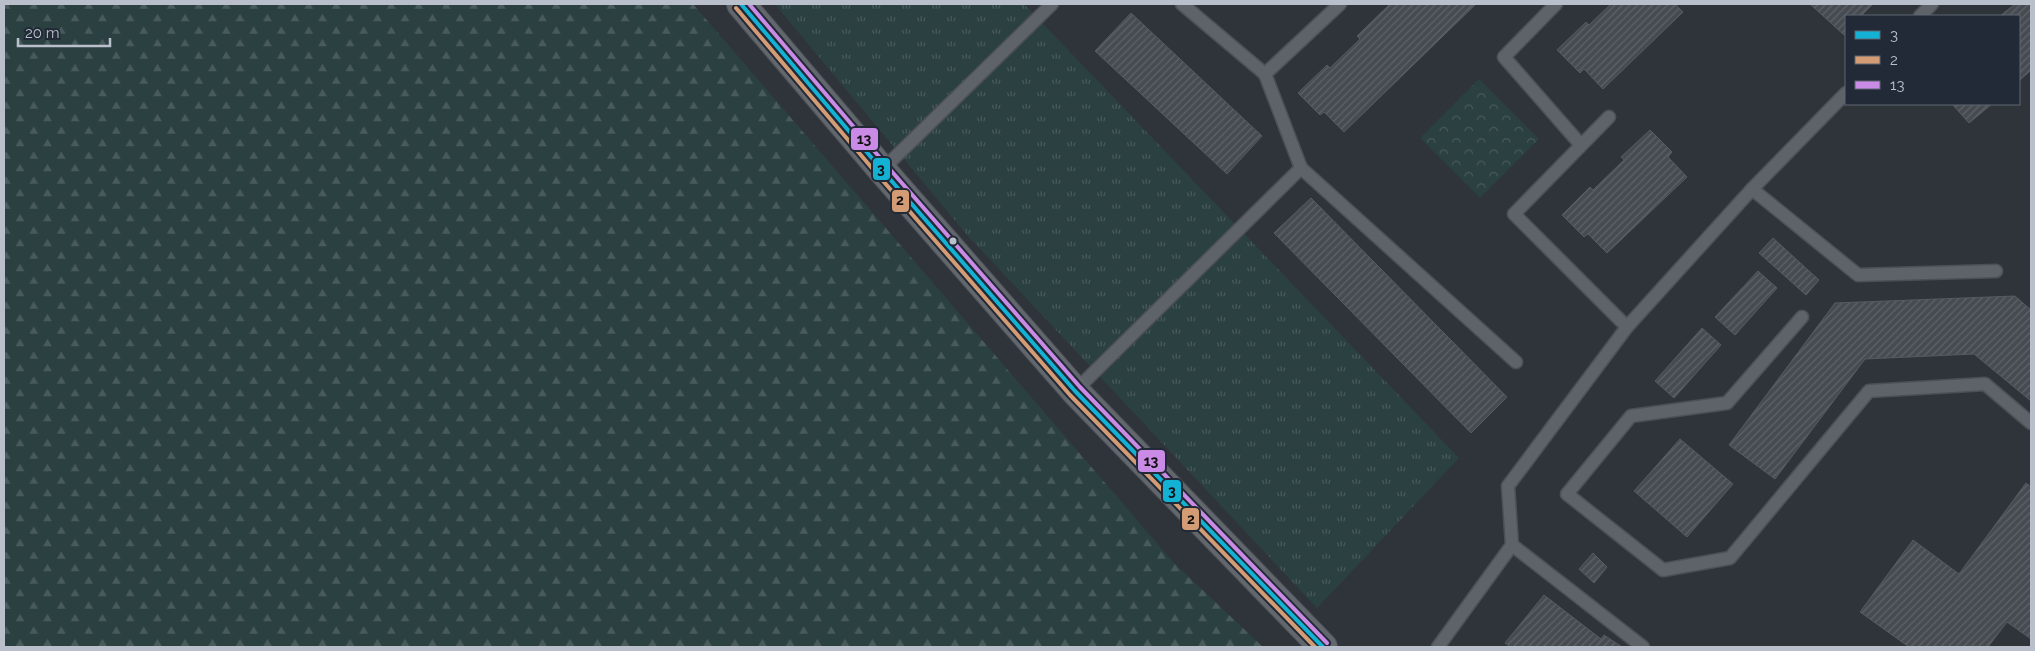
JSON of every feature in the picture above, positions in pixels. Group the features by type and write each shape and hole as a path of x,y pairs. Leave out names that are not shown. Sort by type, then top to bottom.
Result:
{"street":[{"path":"741,4 882,170 1075,391 1321,646"}],"lane":[{"path":"882,170 1052,4"},
{"path":"1182,4 1265,74 1301,168 1516,362"},
{"path":"1265,74 1340,4"},
{"path":"1556,4 1504,57 1581,145"},
{"path":"1921,15 1932,4"},
{"path":"1438,647 1512,545 1508,486 1627,327 1752,189 1845,93"},
{"path":"1609,117 1514,214 1627,327"},
{"path":"1075,391 1301,168"},
{"path":"1752,189 1858,275 1996,271"},
{"path":"1802,317 1727,403 1631,416 1567,494 1663,570 1730,558 1869,391 1984,384 2031,423"},
{"path":"1512,545 1643,647"}],"green space":[{"path":"4,4 693,4 1174,563 1263,647 4,647"},
{"path":"775,4 1024,4 1459,458 1317,608 967,235"},
{"path":"1479,79 1539,139 1480,198 1420,138"}],"building":[{"path":"1390,4 1476,4 1344,132 1324,112 1320,115 1298,93 1327,65 1330,68 1360,39 1357,36"},
{"path":"1611,4 1675,4 1683,12 1603,89 1584,69 1580,73 1557,50 1586,22 1589,25"},
{"path":"1810,4 1873,4 1862,15 1845,15 1844,35"},
{"path":"2015,4 2031,4 2031,70 2020,80 2020,15 2001,15"},
{"path":"1131,13 1262,136 1227,174 1095,51"},
{"path":"1953,105 1991,105 1969,123"},
{"path":"1650,130 1672,152 1668,157 1687,177 1607,253 1588,234 1584,237 1562,215 1590,187 1593,190 1624,160 1621,157"},
{"path":"1311,198 1507,397 1471,433 1274,233"},
{"path":"1773,238 1819,280 1806,295 1759,253"},
{"path":"1758,271 1777,288 1735,335 1715,317"},
{"path":"2015,296 2031,310 2031,401 1974,354 1865,359 1775,479 1729,445 1835,303"},
{"path":"1702,328 1721,345 1674,398 1655,381"},
{"path":"1680,439 1733,484 1687,537 1634,491"},
{"path":"2026,483 2031,487 2031,639 2007,622 1988,647 1909,647 1860,612 1913,540 1959,574"},
{"path":"1593,553 1607,567 1594,583 1579,569"},
{"path":"1544,595 1601,639 1595,647 1511,647 1505,643"},
{"path":"1604,635 1622,647 1595,647"}],"transit line":[{"name":"3","path":"741,4 882,170 1075,391 1323,647"},
{"name":"13","path":"749,4 887,166 1080,387 1327,643"},
{"name":"2","path":"736,8 877,174 1070,395 1315,647"}]}
